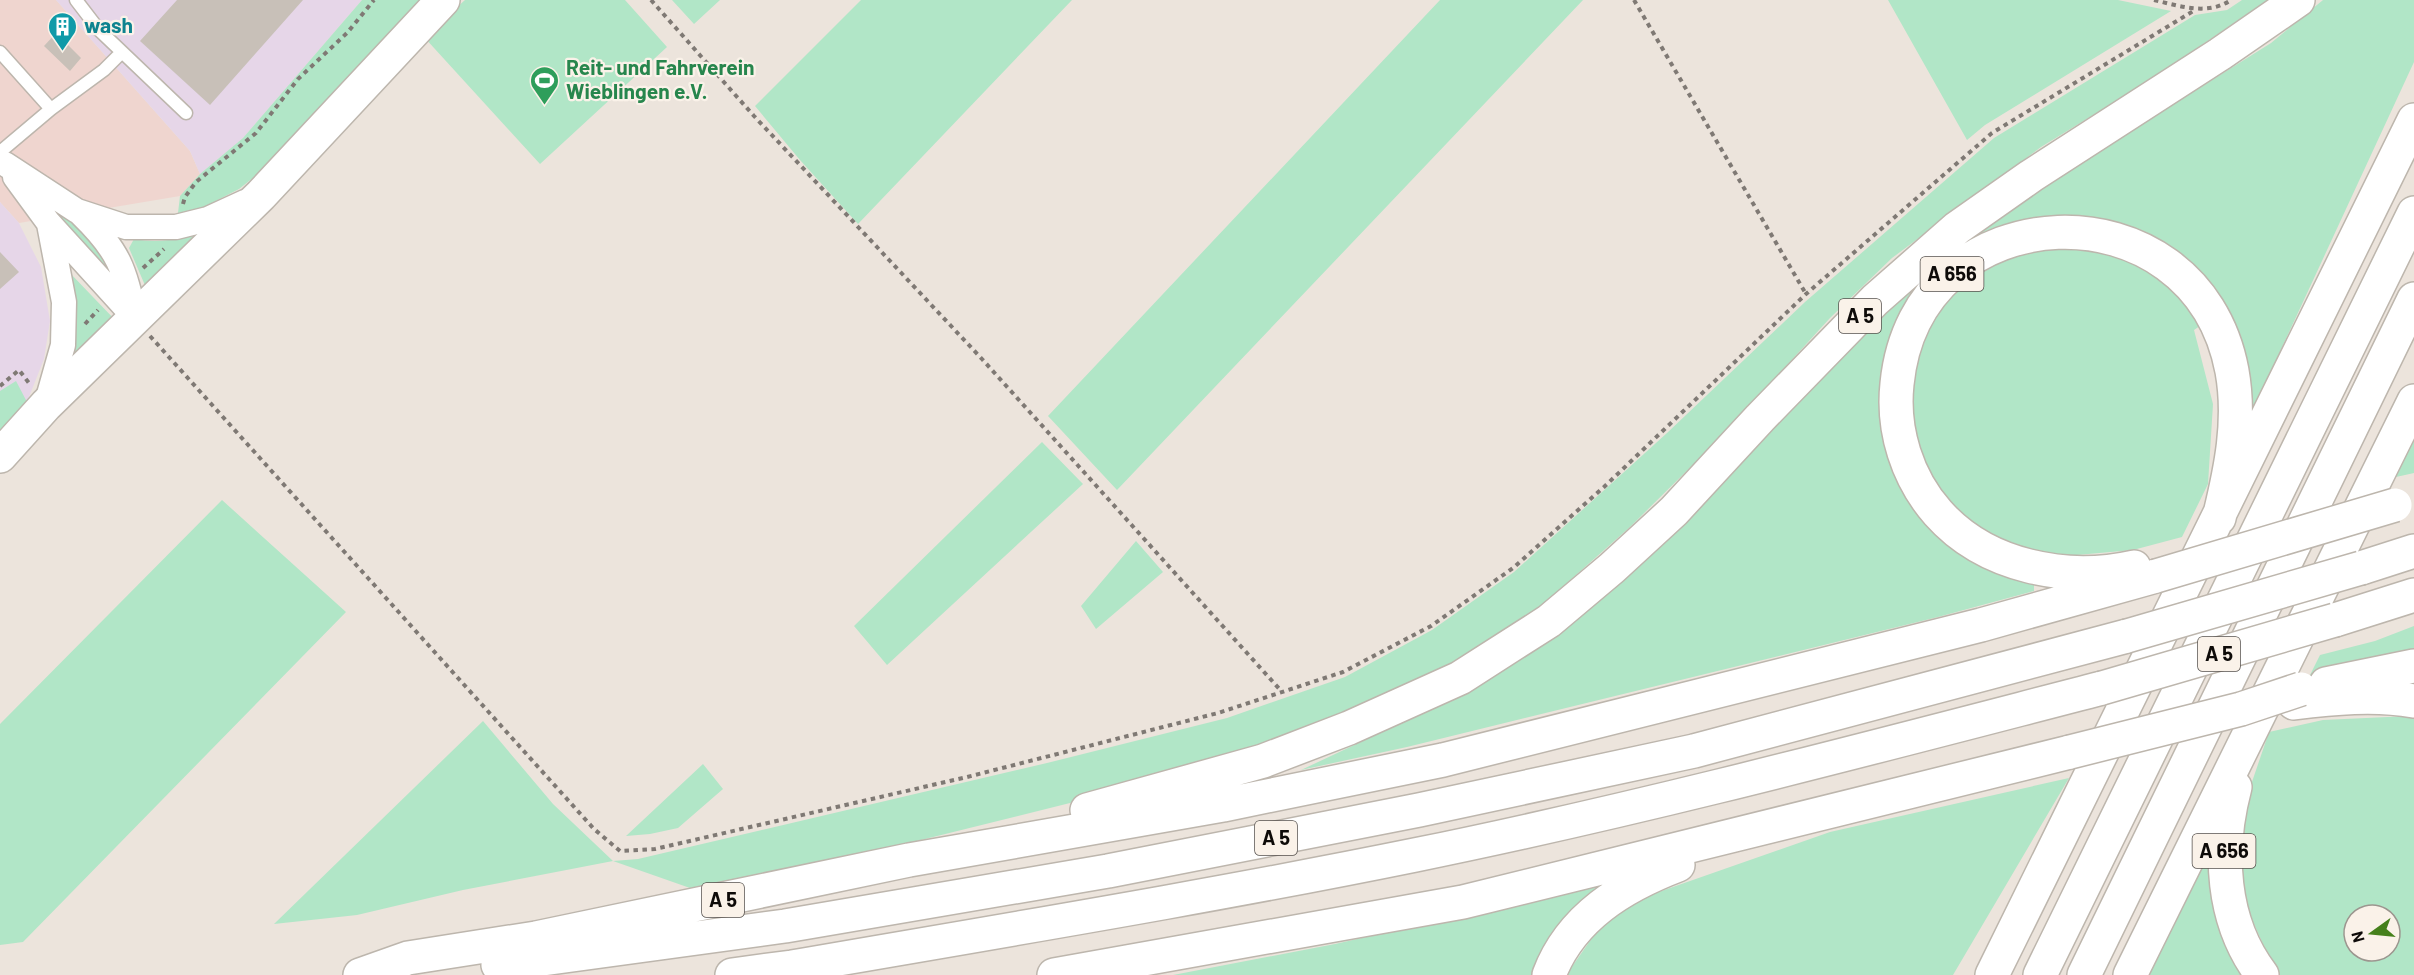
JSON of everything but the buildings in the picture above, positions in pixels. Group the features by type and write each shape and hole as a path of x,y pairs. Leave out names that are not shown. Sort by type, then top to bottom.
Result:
{"main road":[{"path":"0,456 46,405 261,195 443,0"},
{"name":"A 5","path":"909,860 1263,761 1348,728 1460,678 1549,621 1612,568 1674,511 1760,417 1875,300 1957,228 2031,176 2220,54 2298,0"},
{"path":"1992,975 2414,120"},
{"path":"2040,975 2414,213"},
{"name":"A 656","path":"2160,569 2045,570 2020,565 1982,549 1955,530 1922,492 1902,447 1897,423 1895,398 1898,373 1904,348 1925,304 1959,267 1980,253 2026,235 2051,231 2076,231 2109,237 2147,252 2187,282 2216,323 2232,370 2236,413 2234,446 2219,518"},
{"path":"2084,975 2414,299"},
{"path":"2130,975 2247,715 2414,401"},
{"path":"2160,569 2216,557 2405,502"},
{"name":"A 5","path":"411,975 537,961 785,926 1108,871 1419,810 1694,751 2127,636 2414,551"},
{"name":"A 5","path":"360,975 408,958 536,938 909,860 1223,805 1443,760 1981,625 2160,569"},
{"name":"A 5","path":"732,975 792,967 1136,907 1416,855 1708,790 2102,688 2414,595"},
{"path":"1054,975 1462,902 2070,752 2247,715 2298,696 2414,666"},
{"path":"2298,696 2414,701"},
{"name":"A 656","path":"2247,715 2224,843 2225,872 2232,913 2242,940 2262,975"},
{"path":"1549,975 1564,945 1580,925 1598,907 1619,892 1671,868 1794,821"},
{"path":"1974,975 2001,928 2028,901"}],"street":[{"path":"2,158 77,211 102,235 118,258 136,319"},
{"path":"2,158 48,222 136,319"},
{"path":"77,211 126,227 176,227 208,219 261,195"},
{"path":"46,405 63,345 64,313 58,267 48,222"}],"lane":[{"path":"76,0 99,30 186,113"},
{"path":"0,52 51,109"},
{"path":"2,158 51,109 104,70 122,52"}],"path":[{"path":"651,0 754,116 982,359 1283,693"},
{"path":"1634,0 1806,294"},
{"path":"2154,0 2195,10 2222,6 2231,0"},
{"path":"136,319 594,830 620,851 656,849 967,777 1218,713 1343,672 1431,626 1513,568 1604,487 1806,294 1992,133 2195,10"},
{"path":"0,386 19,370 46,405"}],"shaded area":[{"path":"0,0 56,0 190,151 200,174 180,196 19,223 0,202"},
{"path":"56,0 362,0 243,138 200,174 190,151"},
{"path":"0,202 19,223 41,267 50,321 44,359 27,402 0,431"}],"green space":[{"path":"362,0 420,0 272,163 239,189 204,207 178,213 180,196 200,174 243,138"},
{"name":"Reit- und Fahrverein Wieblingen e.V.","path":"465,0 625,0 667,47 540,164 424,37"},
{"path":"672,0 720,0 694,24"},
{"path":"861,0 1072,0 858,224 755,106"},
{"path":"1440,0 1583,0 1117,490 1048,416"},
{"path":"1888,0 2118,0 2171,11 1985,125 1967,140"},
{"path":"2242,0 2268,0 2147,82 2041,147 1892,258 1830,318 1725,433 1630,527 1540,607 1447,668 1339,720 1102,795 917,841 690,888 613,861 638,859 1047,763 1227,718 1345,677 1432,630 1514,572 1667,433 1805,302 1994,138 2195,15 2227,10"},
{"path":"2323,0 2414,0 2414,62 2247,423 2222,311 2194,330 2213,404 2208,484 2182,537 2133,550 2066,556 2034,581 2034,591 1938,617 1407,747 1301,770 1476,688 1567,628 1639,567 1772,424 1921,277 1993,220 2271,43"},
{"path":"45,193 83,227 116,270 107,275 33,199"},
{"path":"208,228 147,290 129,248 134,239 172,240"},
{"path":"69,272 117,322 74,363 66,361"},
{"path":"16,381 27,402 0,431 0,391"},
{"path":"2414,439 2414,473 2396,477"},
{"path":"1042,442 1083,484 887,665 854,626"},
{"path":"222,500 346,612 23,942 0,945 0,724"},
{"path":"1136,541 1163,572 1096,629 1081,606"},
{"path":"2414,626 2414,657 2308,679 2320,655 2375,641"},
{"path":"2409,716 2414,718 2414,975 2272,975 2275,971 2241,895 2239,820 2269,732 2323,720"},
{"path":"483,721 553,804 613,861 463,890 357,915 274,924"},
{"path":"703,764 723,789 678,828 626,836"},
{"path":"2069,778 1953,975 1173,975 1335,944 1606,883 1569,971 1601,925 1630,902 1830,832"},
{"path":"2212,844 2219,928 2246,975 2147,975"}],"place":[{"name":"wash","path":"63,52"},
{"name":"Reit- und Fahrverein Wieblingen e.V.","path":"545,106"}]}
